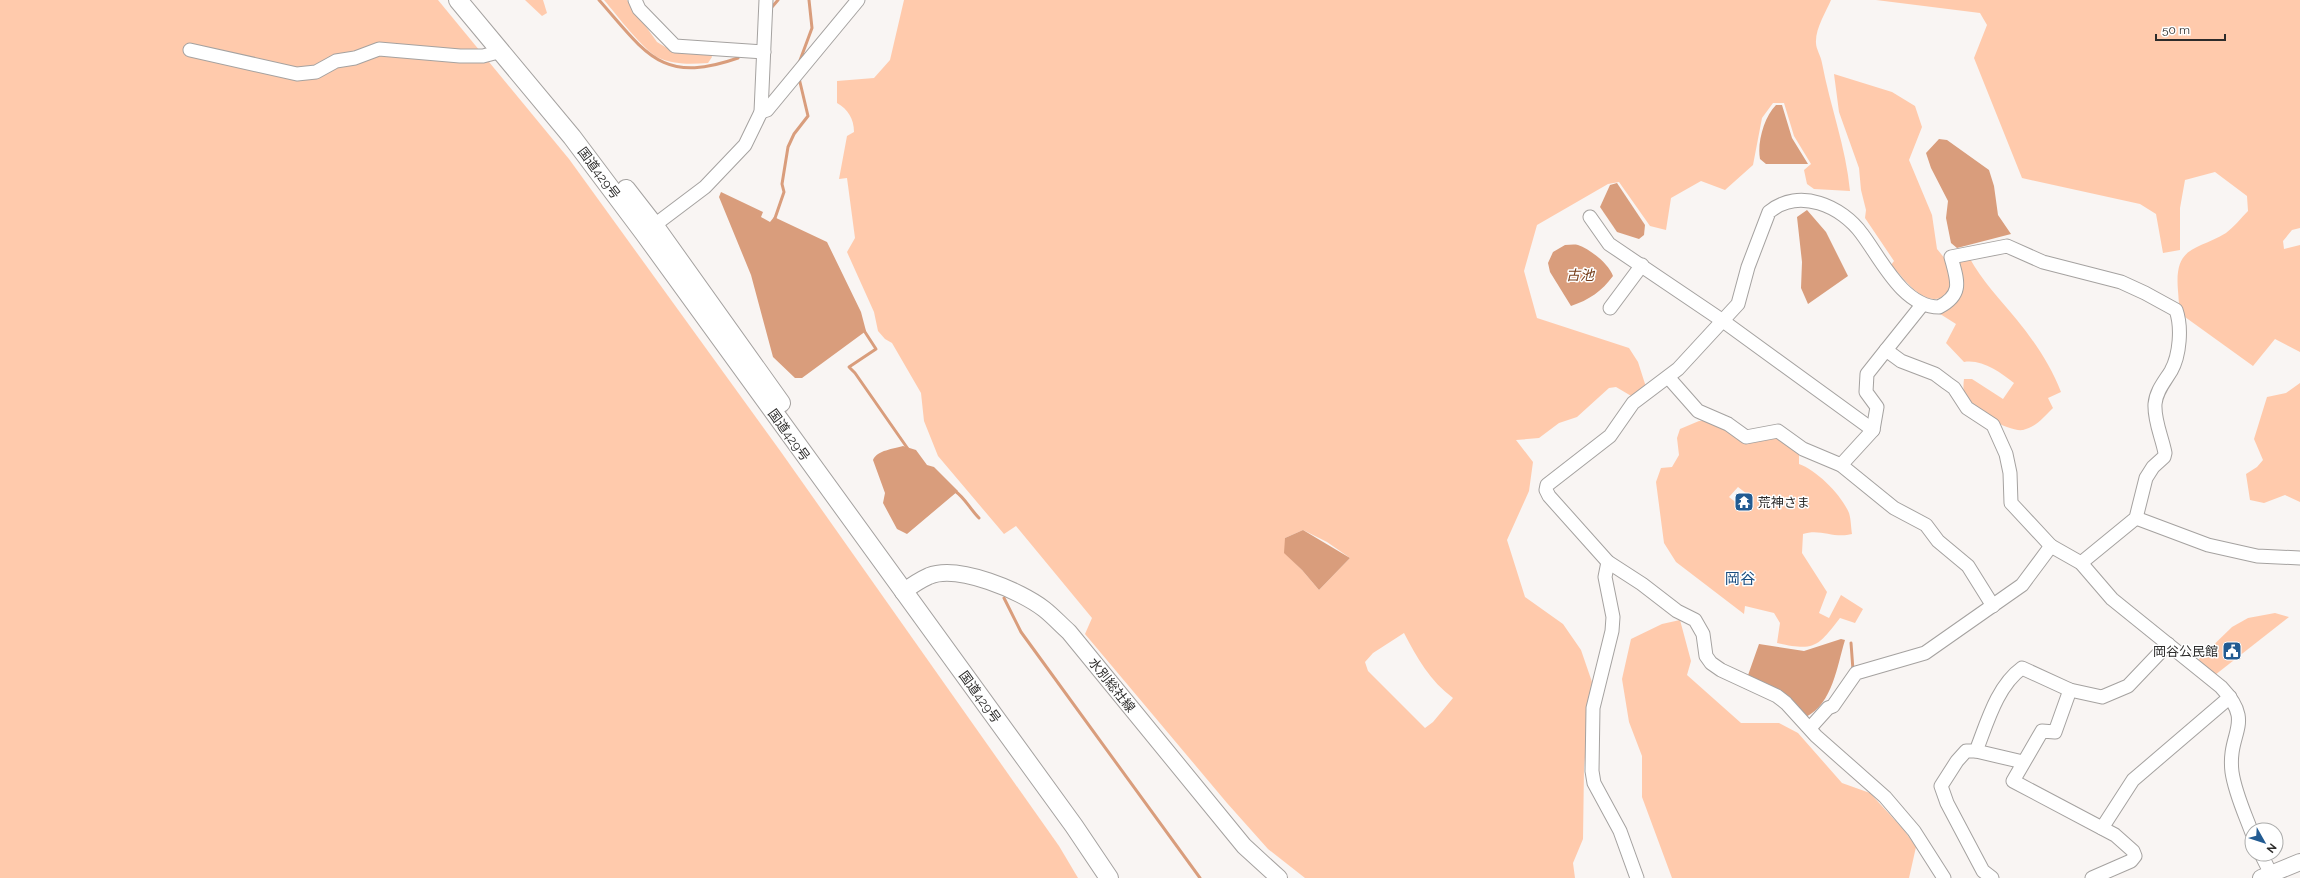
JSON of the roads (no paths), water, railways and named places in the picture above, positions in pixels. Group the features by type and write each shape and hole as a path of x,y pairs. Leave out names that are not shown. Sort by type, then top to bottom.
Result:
{"highway":[{"name":"国道429号","path":"458,0 649,229"},
{"name":"国道429号","path":"471,0 576,125 908,589 1109,878"},
{"name":"国道429号","path":"908,589 1082,819 1122,878"}],"main road":[{"name":"水別総社線","path":"908,589 930,575 949,573 965,575 988,581 1028,599 1044,609 1069,632 1244,846 1279,878"},
{"path":"2266,876 2300,862"}],"street":[{"path":"635,0 639,9 675,46 764,52"},
{"path":"649,229 705,187 745,145 761,112 766,0"},
{"path":"761,112 767,110 858,0"},
{"path":"190,50 297,74 316,72 336,61 355,58 380,49 468,56 483,56 502,51"},
{"path":"1944,878 1898,811 1776,696 1721,670 1711,663 1706,656 1702,634 1696,620 1677,611 1642,584 1608,562 1549,496 1546,490 1547,485 1610,436 1633,403 1678,369 1723,321 1738,304 1748,267 1770,212 1790,201 1802,199 1826,205 1853,224 1862,234 1882,265 1897,282 1922,305 1938,307 1954,295 1958,284 1951,257 2007,246 2043,262 2121,282 2172,307 2178,316 2179,332 2177,350 2172,370 2158,394 2155,404 2156,418 2165,453 2164,458 2153,467 2146,478 2136,518 2081,563"},
{"path":"1590,217 1609,244 1723,321 1873,430"},
{"path":"1610,308 1642,266"},
{"path":"1841,465 1873,430 1877,408 1866,392 1867,374 1922,305"},
{"path":"1886,350 1901,361 1934,374 1947,383 1954,388 1967,408 1993,426 2006,454 2009,467 2011,503 2050,545 2081,563 2112,599 2230,697 2240,716 2238,730 2231,752 2232,773 2238,797 2248,822"},
{"path":"1668,377 1698,410 1728,424 1746,437 1778,431 1803,449 1841,465 1894,508 1926,525 1938,542 1968,566 1993,606"},
{"path":"2136,518 2208,545 2257,556 2300,558"},
{"path":"1810,728 1828,708 1833,706 1856,673 1926,653 2022,585 2050,545"},
{"path":"1608,562 1605,577 1613,617 1612,630 1593,708 1592,771 1594,783 1620,831 1637,878"},
{"path":"1976,751 1988,719 2007,683 2022,668 2070,690 2102,697 2128,686 2168,644"},
{"path":"2070,690 2055,732 2042,731 2013,781 2115,834 2133,851 2136,856 2130,861 2092,878"},
{"path":"2102,828 2133,780 2230,697"},
{"path":"1992,878 1983,871 1947,803 1941,786 1957,761 1966,751 1976,751 2023,762"},
{"path":"2263,862 2266,876"}],"water":[{"path":"1776,105 1782,105 1792,138 1808,164 1766,164 1760,159 1759,153 1762,130 1768,116"},
{"path":"1939,139 1947,140 1989,170 1994,186 1998,215 2011,234 1957,248 1951,243 1946,218 1948,201 1931,168 1926,153"},
{"path":"1617,183 1645,225 1644,235 1639,239 1617,232 1600,207 1610,185"},
{"path":"721,192 763,212 761,217 770,222 774,217 827,242 861,312 866,331 802,378 795,378 773,357 751,275 719,197"},
{"path":"1807,210 1826,232 1848,276 1808,304 1801,288 1802,262 1797,217"},
{"name":"古池","path":"1565,245 1578,245 1588,250 1608,267 1613,276 1595,294 1584,301 1571,306 1550,272 1548,263 1553,252"},
{"path":"903,446 916,450 927,465 934,467 958,491 907,534 897,529 883,503 885,493 873,460 878,454 886,450"},
{"path":"1303,530 1350,558 1319,590 1302,570 1284,553 1285,538"},
{"path":"1841,639 1845,640 1833,683 1822,703 1815,711 1806,717 1747,678 1759,644 1804,651"}],"waterway":[{"path":"599,0 643,49 657,59 673,65 690,68 712,65 738,58"},
{"path":"772,7 778,0"},
{"path":"799,63 812,28 809,0"},
{"path":"774,221 784,192 782,184 788,147 794,134 808,116 799,78"},
{"path":"863,329 876,349 849,367 855,373 908,449"},
{"path":"955,491 962,497 979,518"},
{"path":"1004,598 1021,632 1200,878"},
{"path":"1851,643 1853,670"}],"place":[{"name":"荒神さま","path":"1744,502"},
{"name":"岡谷公民館","path":"2232,651"}],"district":[{"name":"岡谷","path":"1740,579"}]}
